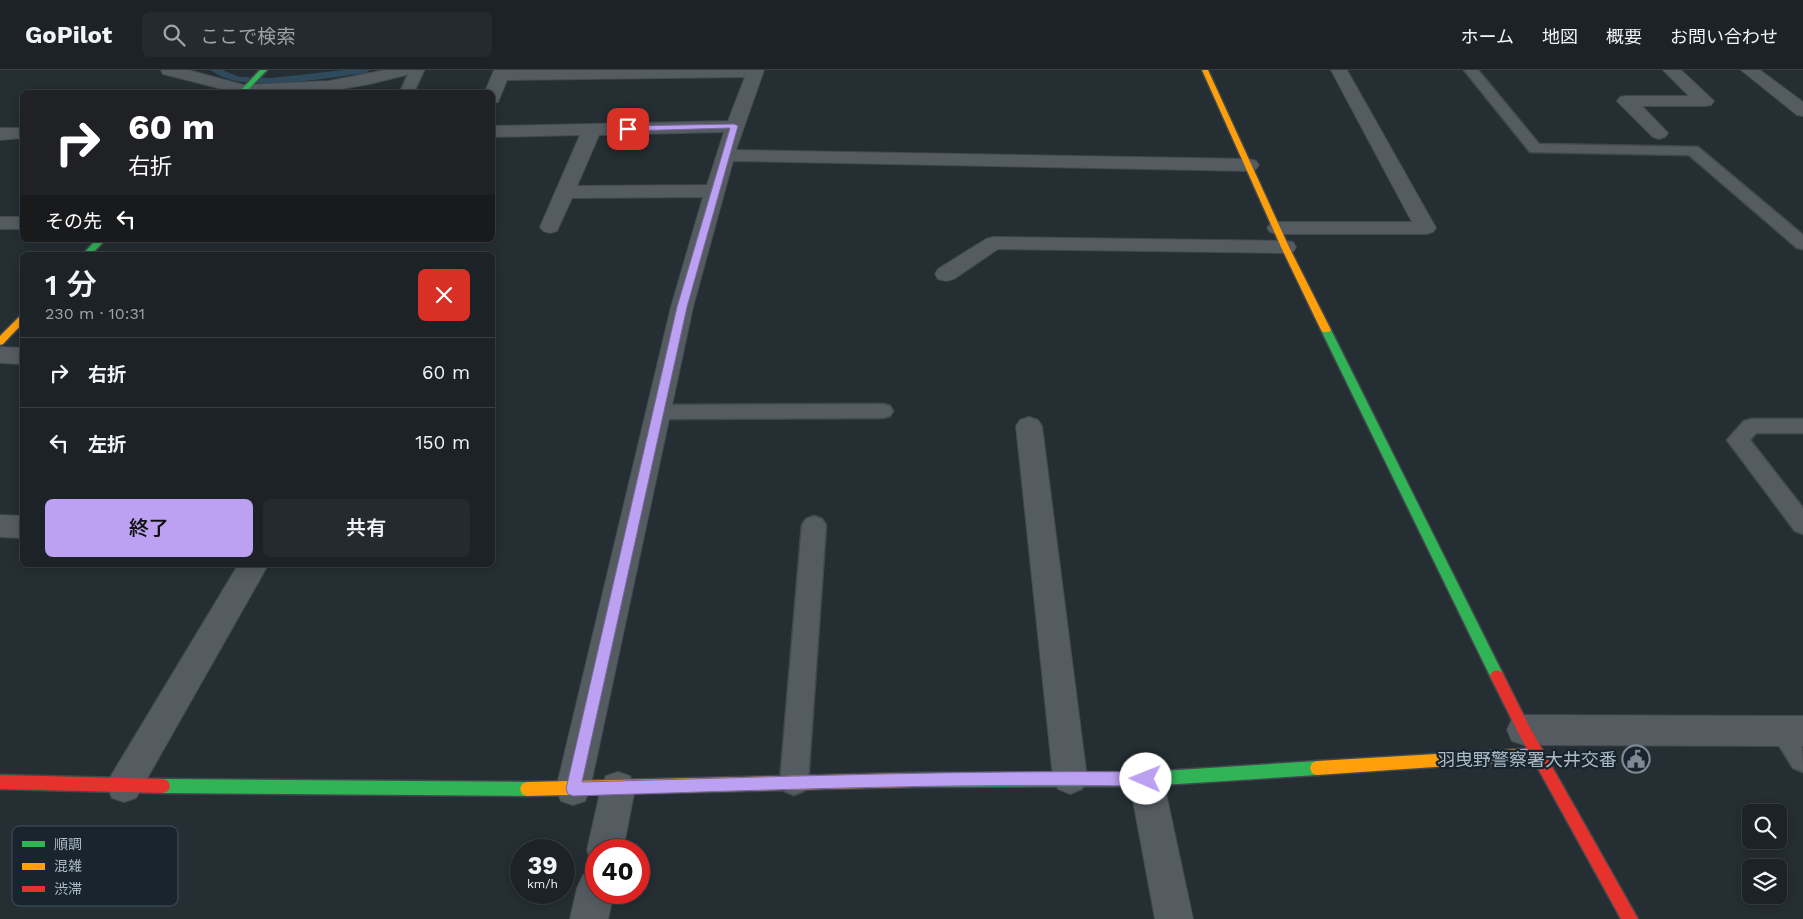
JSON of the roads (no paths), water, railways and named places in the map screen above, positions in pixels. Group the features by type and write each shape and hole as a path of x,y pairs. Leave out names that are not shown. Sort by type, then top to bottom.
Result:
{"street":[{"path":"169,70 239,90"},
{"path":"244,90 264,70"},
{"path":"280,90 347,87 404,70"},
{"path":"1205,70 1281,238 1531,742 1630,919"},
{"path":"946,274 993,243 1281,238 1426,228 1339,70"},
{"path":"1659,133 1626,101 1705,101 1671,70"},
{"path":"1749,70 1801,108"},
{"path":"495,90 501,73 756,71 734,126 682,307 573,789"},
{"path":"495,132 734,126"},
{"path":"550,227 592,130"},
{"path":"0,134 20,133"},
{"path":"725,155 1249,165"},
{"path":"565,192 715,191"},
{"path":"0,223 20,223"},
{"path":"89,252 98,242"},
{"path":"6,337 20,354"},
{"path":"1029,426 1070,778"},
{"path":"0,526 20,527"},
{"path":"124,786 252,567"},
{"path":"0,782 124,786 573,789 794,782 1070,778 1146,779 1531,742 1794,731"},
{"path":"1146,779 1174,919"},
{"path":"607,839 618,788"},
{"path":"590,919 593,904"}],"lane":[{"path":"408,90 417,70"},
{"path":"1471,70 1535,148 1693,150 1803,244"},
{"path":"659,412 883,411"},
{"path":"1803,426 1751,426 1738,440 1803,525"},
{"path":"794,782 814,525"},
{"path":"1794,731 1803,759"}],"waterway":[{"path":"215,70 239,80 271,81 366,70"}],"place":[{"name":"羽曳野警察署大井交番","path":"1636,759"}]}
